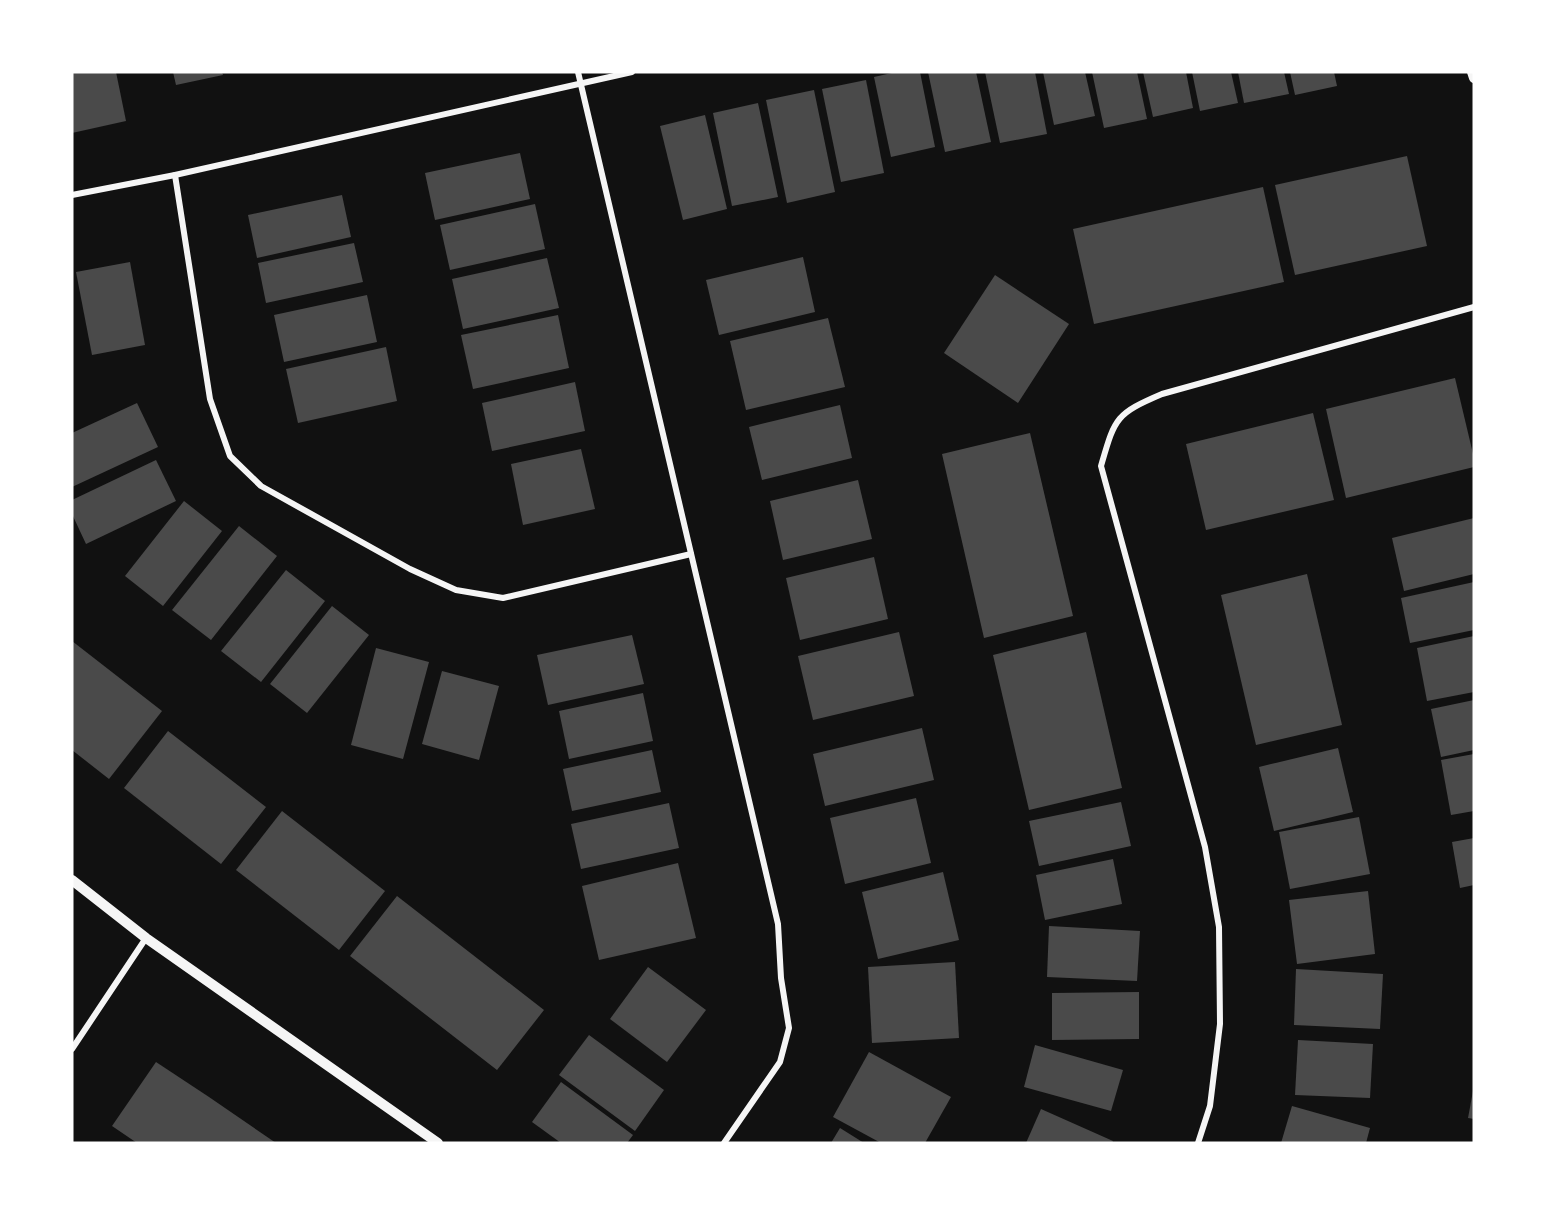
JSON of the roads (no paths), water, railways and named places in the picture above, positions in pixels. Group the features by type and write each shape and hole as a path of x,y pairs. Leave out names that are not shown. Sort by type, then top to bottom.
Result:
{"street":[{"path":"578,72 778,924 781,978 789,1028 780,1062 724,1143"},
{"path":"72,195 175,175 632,72"},
{"path":"1472,72 1474,78"},
{"path":"175,175 210,399 230,456 261,486 410,569 456,590 503,598 691,554"},
{"path":"1198,1143 1209,1106 1220,1024 1219,927 1205,847 1101,466 1111,432 1118,418 1162,394 1474,307"},
{"path":"72,880 146,938 438,1143"},
{"path":"72,1049 146,938"}]}
